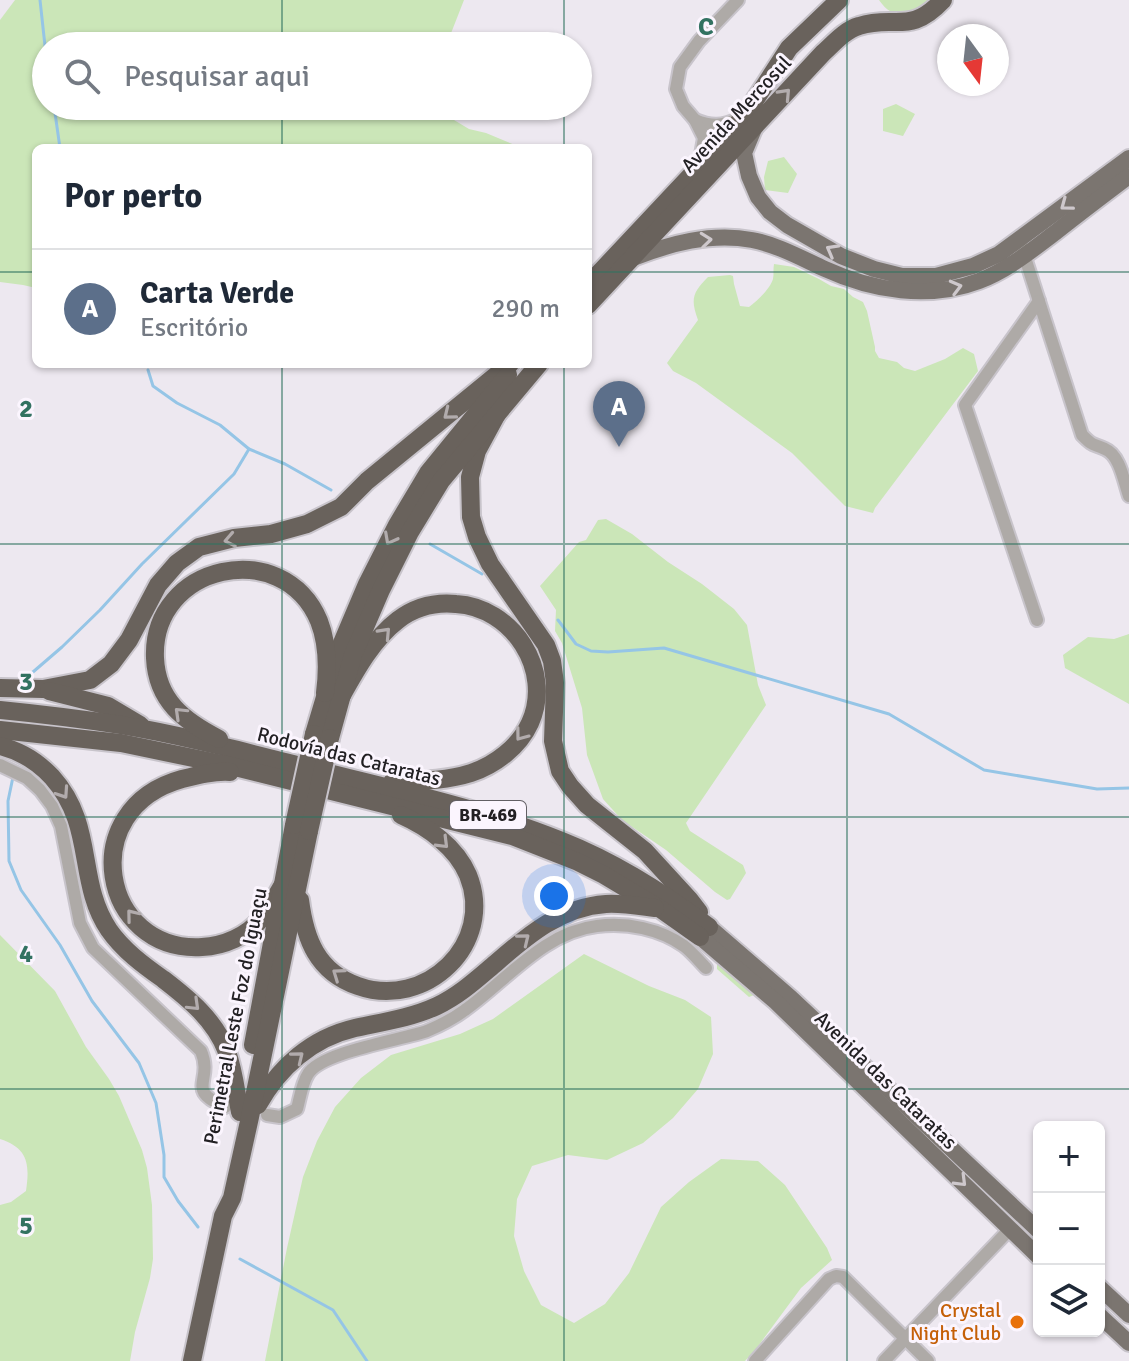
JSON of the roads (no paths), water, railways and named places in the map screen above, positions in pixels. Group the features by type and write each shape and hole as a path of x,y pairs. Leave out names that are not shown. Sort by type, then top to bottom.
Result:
{"highway":[{"name":"Avenida Mercosul","path":"592,301 749,121 789,48 839,0"},
{"name":"Avenida Mercosul","path":"592,281 728,136 749,121 842,36 856,26 914,22 943,0"},
{"path":"0,688 43,689 90,680 111,664 129,640 158,585 177,563 199,547 307,524 341,507 367,481 505,368"},
{"path":"333,695 339,650 362,595 412,499 428,473 515,368"},
{"path":"333,695 410,532 441,481 536,368"},
{"path":"497,414 477,451 470,477 471,517 490,564 546,645 552,661 555,683 553,741 560,771 587,805 645,851 689,899 704,932"},
{"path":"246,753 194,726 170,703 160,684 155,663 156,641 162,620 173,601 198,580 218,572 240,569 263,572 293,587 314,612 323,632 333,695"},
{"path":"333,695 379,637 396,621 428,606 463,604 485,611 513,631 531,659 536,681 533,714 524,733 501,757 481,769 459,776 370,784"},
{"path":"43,689 108,706 149,731"},
{"name":"Perimetral Leste Foz do Iguaçu","path":"192,1361 223,1216 232,1198 245,1113 302,828 333,695"},
{"name":"Rodovía das Cataratas","path":"0,710 149,731 490,815 565,842 623,871 668,896 704,932"},
{"name":"Rodovía das Cataratas","path":"0,730 121,743 261,773 512,836 578,862 704,932"},
{"path":"0,746 21,752 35,761 64,793 81,829 94,897 105,923 125,950 194,1003 209,1020 227,1052 245,1113"},
{"path":"261,773 218,771 171,782 150,793 132,809 120,829 113,852 113,875 120,898 142,927 173,944 197,947 232,940 252,927 291,884"},
{"path":"291,884 313,949 334,973 362,988 394,991 424,983 442,972 462,948 474,907 468,876 458,858 416,821 350,795"},
{"path":"245,1113 285,1067 306,1050 340,1032 407,1017 450,999 546,923 572,912 608,904 659,908"}],"main road":[{"path":"749,121 744,153 749,176 758,197 770,212 841,256 902,276 936,276 1022,248 1129,176"},
{"path":"631,259 689,241 749,239 774,245 866,285 939,292 979,281 1007,267 1022,248 1129,158"},
{"name":"Avenida das Cataratas","path":"704,932 1033,1251"},
{"name":"Avenida das Cataratas","path":"704,932 791,998 1033,1225"},
{"path":"1105,1293 1129,1315"},
{"path":"1105,1321 1129,1343"}],"street":[{"path":"699,167 704,138 676,89 680,67 699,41 738,0"},
{"path":"695,120 718,126 749,121"},
{"path":"1022,248 1082,435 1092,445 1108,450 1116,459 1129,496"},
{"path":"1037,620 965,405 1039,301"},
{"path":"0,765 27,778 52,806 63,837 80,923 93,948 201,1051 206,1065 202,1085 209,1100 245,1113 280,1117 290,1114 297,1109 306,1075 322,1062 443,1024 467,1009 547,945 582,929 628,925 651,930 687,948 706,968"},
{"path":"884,1361 1010,1229"},
{"path":"755,1361 829,1279 836,1276 843,1277 928,1361"}],"waterway":[{"path":"40,0 43,32"},
{"path":"56,120 59,144"},
{"path":"148,370 153,386 177,403 220,425 249,449 285,464 331,490"},
{"path":"26,678 100,610 234,474 249,449"},
{"path":"430,544 482,574"},
{"path":"558,620 576,644 591,651 664,648 889,714 984,770 1097,789 1129,788"},
{"path":"13,777 8,801 9,861 21,890 60,945 92,1001 139,1063 156,1103 164,1177 198,1227"},
{"path":"240,1259 333,1310 367,1361"}],"place":[{"name":"Carta Verde","path":"619,447"},
{"name":"Crystal Night Club","path":"1017,1322"}]}
